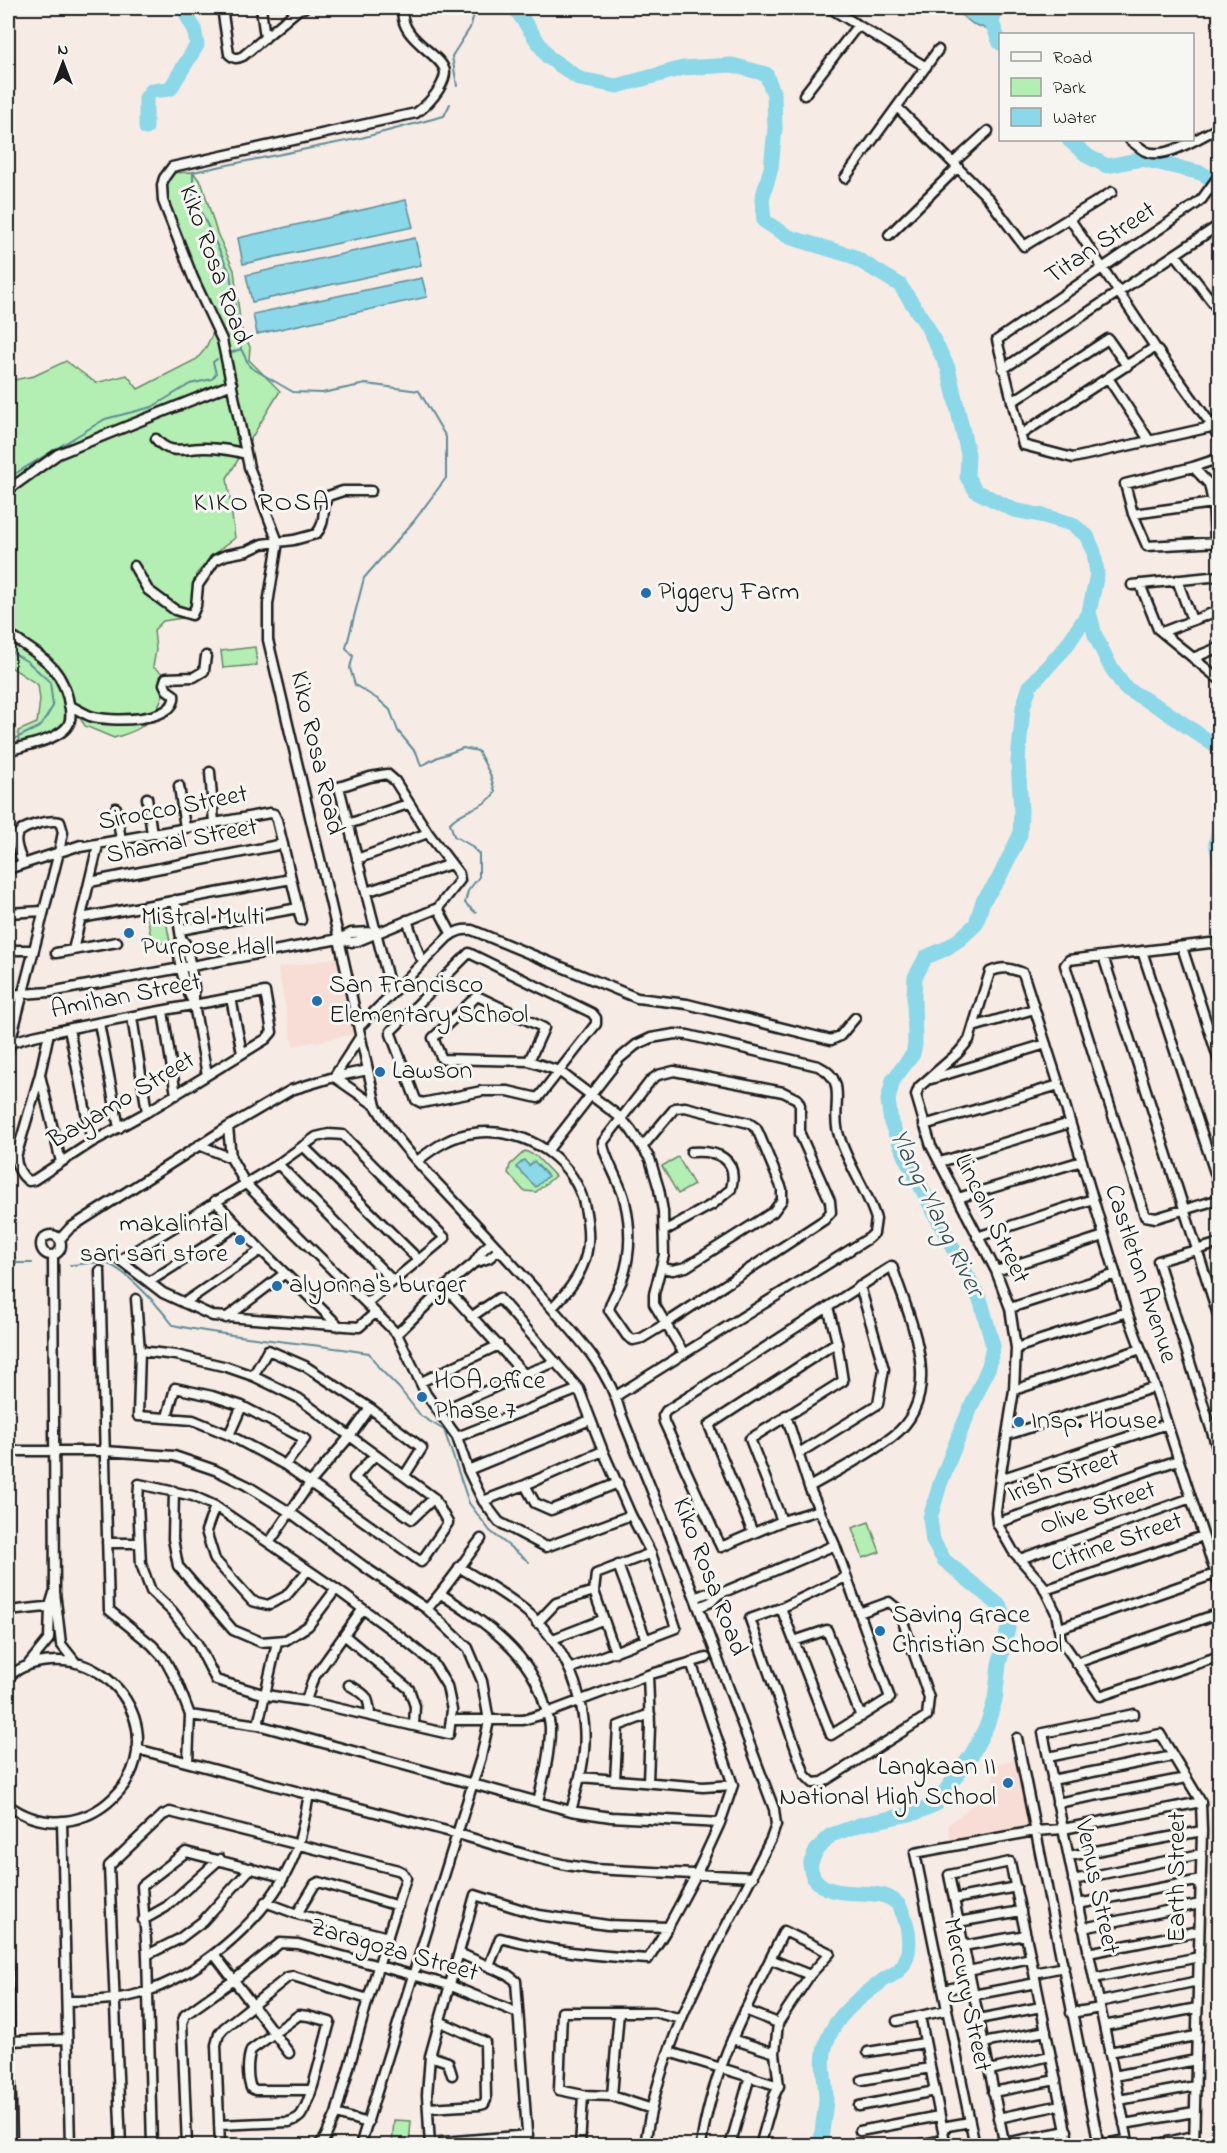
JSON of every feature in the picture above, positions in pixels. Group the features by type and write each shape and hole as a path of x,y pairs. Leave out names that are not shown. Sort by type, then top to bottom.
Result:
{"street":[{"path":"222,8 229,54 233,57 243,57 300,8"},
{"path":"261,8 265,38"},
{"name":"Kiko Rosa Road","path":"403,8 403,17 412,37 441,63 444,70 442,82 428,104 416,113 172,166 162,185 163,201 193,278 222,340 249,467 278,542 268,604 268,640 376,1106 386,1123 417,1161 500,1249 582,1342 616,1396 621,1414 697,1602 774,1809 776,1825 771,1839 699,1980 669,2052 652,2109 645,2145"},
{"path":"832,8 926,67"},
{"path":"804,95 858,25"},
{"path":"845,178 938,50"},
{"path":"898,108 989,199 1024,246 1113,192"},
{"path":"1194,139 1220,127"},
{"path":"889,235 988,131"},
{"path":"1131,141 1146,151 1160,154 1189,141"},
{"name":"Titan Street","path":"1003,369 997,340 1202,200 1220,174"},
{"path":"1070,219 1155,346 1216,426 1220,440"},
{"path":"1216,227 1003,369 1023,445 1073,458 1216,426"},
{"path":"1176,255 1220,312"},
{"path":"1012,402 1108,339 1127,366"},
{"path":"1020,435 1155,346"},
{"path":"1108,378 1149,440"},
{"path":"8,490 58,454 232,384"},
{"path":"156,439 168,449 203,448 246,453"},
{"path":"1193,467 1209,484 1217,543 1147,546 1133,514 1125,484 1220,458"},
{"path":"134,566 148,590 175,610 192,615 196,606 198,585 214,560 247,551 261,544 310,536 319,532 324,522 327,496 343,491 371,491"},
{"path":"1133,514 1213,503"},
{"path":"1220,576 1136,584 1154,622 1162,632 1220,680"},
{"path":"1178,580 1192,620"},
{"path":"1162,632 1220,610"},
{"path":"8,634 57,670 64,683 70,718 63,731 53,737 8,751"},
{"path":"1193,658 1220,648"},
{"path":"69,705 91,716 114,719 141,719 164,712 173,707 175,701 174,694 167,690 164,684 166,678 197,676 204,671 206,656"},
{"path":"210,772 214,823"},
{"path":"8,995 50,992 339,939 356,932 376,932 438,908 460,880 395,781 387,774 339,787 348,824 366,892 376,932 390,987"},
{"path":"179,786 185,828"},
{"path":"147,798 152,834"},
{"path":"348,824 408,804"},
{"path":"116,808 121,840"},
{"name":"Sirocco Street","path":"8,869 81,846 98,845 266,813 274,814 283,844"},
{"path":"8,1046 59,852 63,826 60,822 50,820 25,829 17,836 23,864"},
{"path":"357,859 428,833"},
{"path":"283,844 301,920"},
{"name":"Shamal Street","path":"90,882 283,844"},
{"path":"73,950 98,845"},
{"path":"366,892 451,864"},
{"path":"81,918 291,879"},
{"path":"175,900 181,934 178,947 186,968 186,989 194,1005 207,1075"},
{"path":"181,934 298,908"},
{"path":"438,908 450,931"},
{"path":"8,913 43,911"},
{"path":"407,920 420,957"},
{"path":"359,1027 448,937 456,931 465,929 637,998 687,1004 831,1040 840,1036 855,1018"},
{"path":"56,953 117,942"},
{"path":"1220,944 1182,946 1066,962 1066,972 1143,1212 1152,1219 1220,1198"},
{"path":"1182,946 1220,1064"},
{"path":"8,950 33,950"},
{"path":"1142,951 1220,1188"},
{"path":"469,953 592,1013 596,1018 596,1024 559,1071 538,1098 508,1091 482,1091 419,1102 391,1034 392,1030 469,953"},
{"path":"1103,956 1220,1321"},
{"name":"Castleton Avenue","path":"974,1027 990,972 1007,967 1023,973 1127,1312 1155,1387 1220,1587"},
{"name":"Amihan Street","path":"8,1046 31,1036 265,992"},
{"name":"Bayamo Street","path":"49,1033 40,1074 16,1157 17,1166 29,1181 92,1142 176,1095 272,1034 265,992"},
{"path":"529,1061 544,1028 477,996 433,1038 442,1059 529,1061 559,1071 621,1118 650,1159 659,1189 664,1231 662,1268 653,1299 664,1324 684,1354"},
{"path":"231,998 242,1053"},
{"path":"927,1080 958,1053 969,1040 974,1027 1034,1010"},
{"path":"163,1011 176,1095"},
{"path":"132,1017 147,1112"},
{"path":"99,1023 119,1128"},
{"path":"69,1029 92,1142"},
{"path":"548,1150 619,1059 636,1045 651,1038 675,1034 705,1038 818,1066 827,1070 834,1077 838,1130 874,1211 876,1227 869,1238 616,1396"},
{"path":"334,1077 360,1036"},
{"path":"927,1080 1046,1044"},
{"path":"53,1255 61,1249 60,1239 70,1228 228,1126 291,1090 334,1077 368,1071"},
{"path":"674,1071 791,1094 800,1105 800,1134 830,1201 831,1212 824,1221 664,1324 642,1338 633,1340 627,1336 609,1310 625,1271 630,1240 625,1201 619,1181 602,1145 605,1138 651,1080 658,1075 674,1071"},
{"path":"40,1074 61,1162"},
{"path":"334,1077 376,1106"},
{"name":"Lincoln Street","path":"927,1080 919,1087 916,1095 924,1125 977,1237 996,1270 1010,1308 1016,1348 1014,1390 1000,1479 997,1523"},
{"path":"924,1125 1059,1085"},
{"path":"643,1146 675,1108 685,1107 749,1123 759,1134 782,1189 782,1200 773,1212 686,1267 673,1270 662,1268"},
{"path":"940,1162 1070,1124"},
{"path":"228,1126 231,1158 245,1183 397,1334 426,1394 457,1437 468,1470 483,1501 499,1522 546,1547 631,1515"},
{"path":"417,1161 452,1138 474,1133 496,1132 532,1141 556,1157 577,1185 584,1205 589,1246 583,1266 573,1286 552,1308"},
{"path":"367,1303 445,1238 342,1135 329,1134 316,1137 278,1164 120,1260 163,1293 213,1316 359,1327 375,1313"},
{"path":"199,1145 231,1158"},
{"path":"303,1146 419,1260"},
{"path":"664,1231 713,1204 731,1189 733,1172 729,1163 721,1156 707,1151 691,1152"},
{"path":"958,1198 1082,1161"},
{"path":"278,1164 393,1281"},
{"path":"977,1237 1093,1199"},
{"path":"215,1202 284,1274 339,1326"},
{"path":"149,1282 237,1226"},
{"path":"53,1255 44,1252 41,1243 47,1235 54,1235 60,1239"},
{"path":"996,1270 1104,1236"},
{"path":"397,1334 445,1287 474,1263 492,1242"},
{"path":"1220,1243 1158,1261 1220,1456"},
{"path":"474,1263 489,1257 500,1249"},
{"path":"184,1303 261,1250"},
{"path":"27,1666 49,1639 55,1592 53,1255"},
{"path":"809,1487 894,1436 914,1412 922,1383 920,1350 892,1266 666,1411 663,1416 721,1547 782,1521 819,1510"},
{"path":"100,1271 109,1610 152,1645 164,1658 178,1684 190,1715 188,1762"},
{"path":"226,1317 284,1274"},
{"path":"1010,1308 1116,1274"},
{"path":"799,1453 878,1404 884,1369 860,1286"},
{"path":"1210,1289 1220,1286"},
{"path":"445,1287 524,1374"},
{"path":"471,1317 499,1298 579,1389 631,1515 651,1553 676,1628 569,1669"},
{"path":"136,1299 140,1351 138,1416 193,1420 229,1435 285,1465 421,1562 448,1523 434,1498 298,1398 253,1376 226,1367 176,1355 140,1351"},
{"path":"782,1521 750,1439 843,1381 837,1342 828,1307"},
{"path":"1016,1348 1127,1312"},
{"path":"753,1533 710,1425 837,1342"},
{"path":"421,1382 499,1345"},
{"path":"1014,1390 1141,1348"},
{"path":"253,1376 268,1350 305,1366 370,1407 422,1448 405,1475"},
{"path":"439,1412 556,1362"},
{"path":"1007,1435 1155,1387"},
{"path":"167,1417 175,1388 212,1396 242,1406 305,1439 285,1465"},
{"path":"457,1437 579,1389"},
{"path":"229,1435 242,1406"},
{"path":"269,1543 310,1483 351,1435 370,1407"},
{"path":"781,1608 831,1735 890,1698 835,1545 809,1487 786,1415"},
{"path":"468,1470 590,1420"},
{"path":"1000,1479 1167,1424"},
{"path":"8,1451 105,1451 174,1456 215,1470 246,1485 291,1513 369,1570 428,1609 468,1648 482,1682 489,1721 459,1834 360,2145"},
{"path":"483,1501 603,1451"},
{"path":"375,1455 354,1478 412,1519 434,1498"},
{"name":"Irish Street","path":"997,1523 1179,1460"},
{"path":"525,1485 535,1503 551,1510 618,1483"},
{"path":"139,1484 174,1491 193,1496 215,1506 336,1589 433,1663 447,1686 452,1710 449,1734 306,1701 266,1695 216,1680 197,1643 172,1611 151,1591 141,1564 139,1484"},
{"path":"174,1491 173,1539 178,1566 233,1630 261,1642 286,1640 308,1626 336,1589"},
{"name":"Olive Street","path":"1020,1559 1191,1498"},
{"path":"215,1506 206,1531 215,1560 252,1601 268,1605 286,1596 308,1570"},
{"path":"997,1523 1013,1551 1045,1590 1056,1613 1062,1640 1100,1696 1220,1656"},
{"name":"Citrine Street","path":"1045,1590 1203,1536"},
{"path":"428,1609 481,1539"},
{"path":"107,1544 141,1543"},
{"path":"697,1602 711,1602 719,1594 835,1545"},
{"path":"615,1652 602,1620 594,1591 596,1574 651,1553"},
{"path":"618,1565 646,1640"},
{"path":"459,1567 519,1605 553,1639 569,1669 580,1701 585,1726 580,1776 571,1810"},
{"path":"1060,1628 1215,1574"},
{"path":"846,1577 781,1608 750,1619 805,1775 813,1784 823,1782 927,1716 929,1698 899,1610 889,1602 859,1613"},
{"path":"537,1623 556,1603 594,1591"},
{"path":"441,1594 489,1626 525,1662 542,1692 550,1727 546,1771 538,1801"},
{"path":"8,1611 54,1606"},
{"path":"54,1606 60,1644 76,1663"},
{"path":"306,1701 313,1679 362,1610"},
{"path":"1076,1663 1220,1613"},
{"path":"553,1639 602,1620"},
{"path":"794,1641 827,1630 861,1718"},
{"path":"344,1635 409,1689 415,1706 414,1726"},
{"path":"258,1725 277,1642"},
{"path":"451,1720 523,1720 648,1675 706,1658"},
{"path":"8,1677 27,1666 60,1660 92,1668 118,1688 134,1717 137,1733 137,1749 133,1767 125,1784 109,1803 90,1814 62,1821 32,1818 8,1805"},
{"path":"489,1966 500,1938 543,1949 577,1954 648,1959 697,1873 720,1823 733,1785 691,1662"},
{"path":"648,1675 650,1714 648,1782"},
{"path":"349,1685 367,1696 370,1702 370,1716"},
{"path":"615,1780 618,1726 650,1714"},
{"name":"Venus Street","path":"1099,2145 1128,2143 1043,1733 1134,1714"},
{"path":"190,1715 258,1725 571,1810 611,1817 720,1823"},
{"name":"Earth Street","path":"1048,1757 1160,1734 1201,1802 1194,2141"},
{"path":"1017,1738 1099,2145"},
{"path":"137,1749 459,1834 566,1865 593,1869 753,1877"},
{"path":"1052,1780 1173,1756"},
{"path":"580,1776 703,1787 733,1785"},
{"path":"1057,1803 1186,1778"},
{"path":"67,2001 116,1998 148,1991 170,1981 214,1954 239,1932 283,1877 299,1843 309,1794"},
{"path":"1035,1831 1063,1829 1201,1802"},
{"path":"121,2145 109,1866 163,1815 170,1812 299,1843 402,1872 406,1878 368,1999 336,2114 325,2138 318,2145"},
{"path":"62,1821 70,2145"},
{"name":"Mercury Street","path":"975,2145 915,1853 1035,1831"},
{"path":"1069,1856 1202,1831"},
{"path":"152,2145 147,1955 142,1886 186,1852 283,1877"},
{"path":"1073,1880 1201,1854"},
{"path":"143,1920 166,1907 220,1859"},
{"path":"1067,2132 1005,2144 949,1875 1011,1862 1050,2056 1056,2080 1067,2132 1069,2145"},
{"path":"147,1955 179,1939 203,1921 251,1868"},
{"path":"1078,1904 1201,1880"},
{"path":"297,1914 315,1884 319,1882 398,1906"},
{"path":"954,1899 1016,1887"},
{"path":"528,2135 498,2141 430,2144 427,2075 430,2056 476,1895 539,1915 607,1924 668,1927"},
{"path":"265,1902 297,1914 388,1937"},
{"path":"1083,1928 1200,1904"},
{"path":"958,1922 1021,1911"},
{"path":"701,2145 704,2122 732,2039 784,1931 830,1953 810,1976 778,2023 776,2053 778,2086 760,2145"},
{"path":"1088,1953 1199,1931"},
{"path":"963,1946 1026,1935"},
{"name":"Zaragoza Street","path":"234,1980 274,1945 285,1942 449,1985 518,2013"},
{"path":"459,1953 508,1975 516,1981 528,2145"},
{"path":"214,1954 289,2053"},
{"path":"1094,1978 1199,1956"},
{"path":"968,1971 1031,1958"},
{"path":"770,1959 810,1976"},
{"path":"8,1961 10,2140"},
{"path":"1034,1973 1064,1967"},
{"path":"220,2145 217,2039 224,2028 288,1977 293,1976 368,1999"},
{"path":"187,2145 183,2019 194,2006 234,1980"},
{"path":"1071,2013 1198,1981"},
{"path":"974,1995 1036,1983"},
{"path":"943,1990 971,1984"},
{"path":"978,2019 1041,2007"},
{"path":"1104,2026 1197,2008"},
{"path":"746,2010 778,2023"},
{"path":"897,2021 947,2010"},
{"path":"652,2109 612,2096 562,2092 558,2087 562,2012 654,2012 682,2019"},
{"path":"612,2096 619,2012"},
{"path":"219,2126 294,2120 302,2113 310,2090 330,2022 299,2015 251,2050 249,2083 251,2088 310,2090"},
{"path":"912,2145 945,2143 920,2016"},
{"path":"428,2108 480,2105 486,2100 485,2042 439,2021"},
{"path":"983,2043 1046,2031"},
{"path":"1109,2052 1197,2036"},
{"path":"8,2041 68,2039"},
{"path":"732,2039 776,2053"},
{"path":"868,2052 924,2043"},
{"path":"669,2052 778,2086"},
{"path":"430,2056 448,2062 452,2075"},
{"path":"990,2070 1050,2056"},
{"path":"1114,2076 1196,2060"},
{"path":"862,2080 930,2068"},
{"path":"730,2145 750,2076"},
{"path":"993,2092 1056,2080"},
{"path":"1119,2100 1195,2086"},
{"path":"859,2106 935,2091"},
{"path":"580,2145 583,2095"},
{"path":"998,2118 1061,2105"},
{"path":"1124,2124 1194,2112"},
{"path":"336,2114 368,2123"},
{"path":"861,2131 939,2116"},
{"path":"942,2127 970,2122"},
{"path":"1148,2145 1194,2141"}],"shaded area":[{"name":"San Francisco Elementary School","path":"341,957 355,1034 293,1046 278,968"},
{"name":"Langkaan II National High School","path":"1018,1758 1032,1825 951,1842 948,1825 977,1802 990,1801 995,1765"}],"green space":[{"path":"193,172 202,184 217,233 234,270 241,328 250,347 249,360 280,391 227,478 235,538 218,551 197,573 194,600 182,618 163,621 154,630 156,650 153,667 168,677 156,711 138,729 114,738 85,726 75,710 65,708 64,725 42,738 19,746 18,731 37,723 40,700 38,685 8,665 8,381 34,376 66,361 96,383 127,375 138,389 197,359 205,349 218,323 162,190 171,173"},
{"path":"255,647 257,665 223,668 221,651"},
{"path":"164,910 170,942 152,945 147,913"},
{"path":"525,1151 536,1156 555,1176 536,1192 524,1191 508,1173 510,1165"},
{"path":"678,1157 694,1185 678,1194 662,1166"},
{"path":"869,1522 880,1552 863,1558 852,1528"},
{"path":"394,2120 411,2121 409,2145 392,2145"}],"water":[{"path":"952,8 993,8 990,30 973,24"},
{"path":"406,200 413,227 243,264 238,238"},
{"path":"415,238 421,265 252,302 246,275"},
{"path":"422,278 427,297 257,334 253,314"},
{"path":"524,1160 529,1166 534,1161 548,1176 536,1187 516,1167"}],"waterway":[{"path":"146,128 146,98 151,91 170,89 197,45 194,28 185,8"},
{"path":"457,86 452,56 470,28 476,8"},
{"name":"Ylang-Ylang River","path":"515,8 548,57 580,79 617,86 683,68 732,65 766,74 774,95 775,128 771,168 762,199 764,221 789,237 852,256 900,285 927,326 948,368 968,454 967,477 976,491 1014,510 1072,524 1087,536 1094,552 1097,574 1089,612 1065,648 1030,686 1023,707 1018,761 1020,835 998,880 983,901 976,924 945,949 926,957 915,977 913,1054 893,1080 888,1100 891,1123 908,1162 981,1302 993,1346 989,1366 940,1484 930,1518 933,1541 944,1560 1000,1606 1008,1628 999,1664 995,1700 987,1725 972,1754 936,1804 915,1813 862,1824 831,1835 816,1851 810,1865 814,1878 823,1886 834,1891 872,1894 894,1900 904,1916 909,1940 907,1956 900,1969 849,2008 836,2023 827,2041 823,2062 826,2096 821,2146"},
{"path":"969,8 992,23 999,40"},
{"path":"992,23 996,8"},
{"path":"450,104 444,116 361,138 193,172 193,195 230,273 241,349 250,367 293,392 322,393 366,384 419,391 446,437 446,478 414,521 364,578 346,648 353,656 350,668 355,685 390,710 398,731 417,754 421,766 463,748 478,751 490,774 495,792 491,798 461,814 450,823 454,836 470,845 479,854 479,877 468,891 465,903 476,913"},
{"path":"1070,141 1089,157 1107,166 1142,159 1201,173 1220,184"},
{"path":"230,353 241,349"},
{"path":"8,478 105,419 152,407 190,384 212,379 216,374 213,362 217,359"},
{"path":"1089,612 1095,635 1109,664 1125,688 1162,709 1220,749"},
{"path":"8,650 28,662 50,682 53,706 41,726 8,742"},
{"path":"1220,824 1216,843 1220,863"},
{"path":"8,1243 17,1263 32,1263"},
{"path":"70,1265 103,1263 121,1271 141,1289 173,1325 222,1334 369,1353 379,1368 399,1388 421,1416 444,1430 469,1503 490,1531 529,1562"}],"place":[{"name":"Piggery Farm","path":"646,593"},
{"name":"Mistral Multi Purpose Hall","path":"129,933"},
{"name":"San Francisco Elementary School","path":"317,1001"},
{"name":"Lawson","path":"380,1072"},
{"name":"makalintal sari sari store","path":"240,1240"},
{"name":"alyonna's burger","path":"277,1286"},
{"name":"HOA office Phase 7","path":"422,1397"},
{"name":"Insp. House","path":"1019,1422"},
{"name":"Saving Grace Christian School","path":"880,1631"},
{"name":"Langkaan II National High School","path":"1008,1783"}],"district":[{"name":"KIKO ROSA","path":"262,503"}]}
